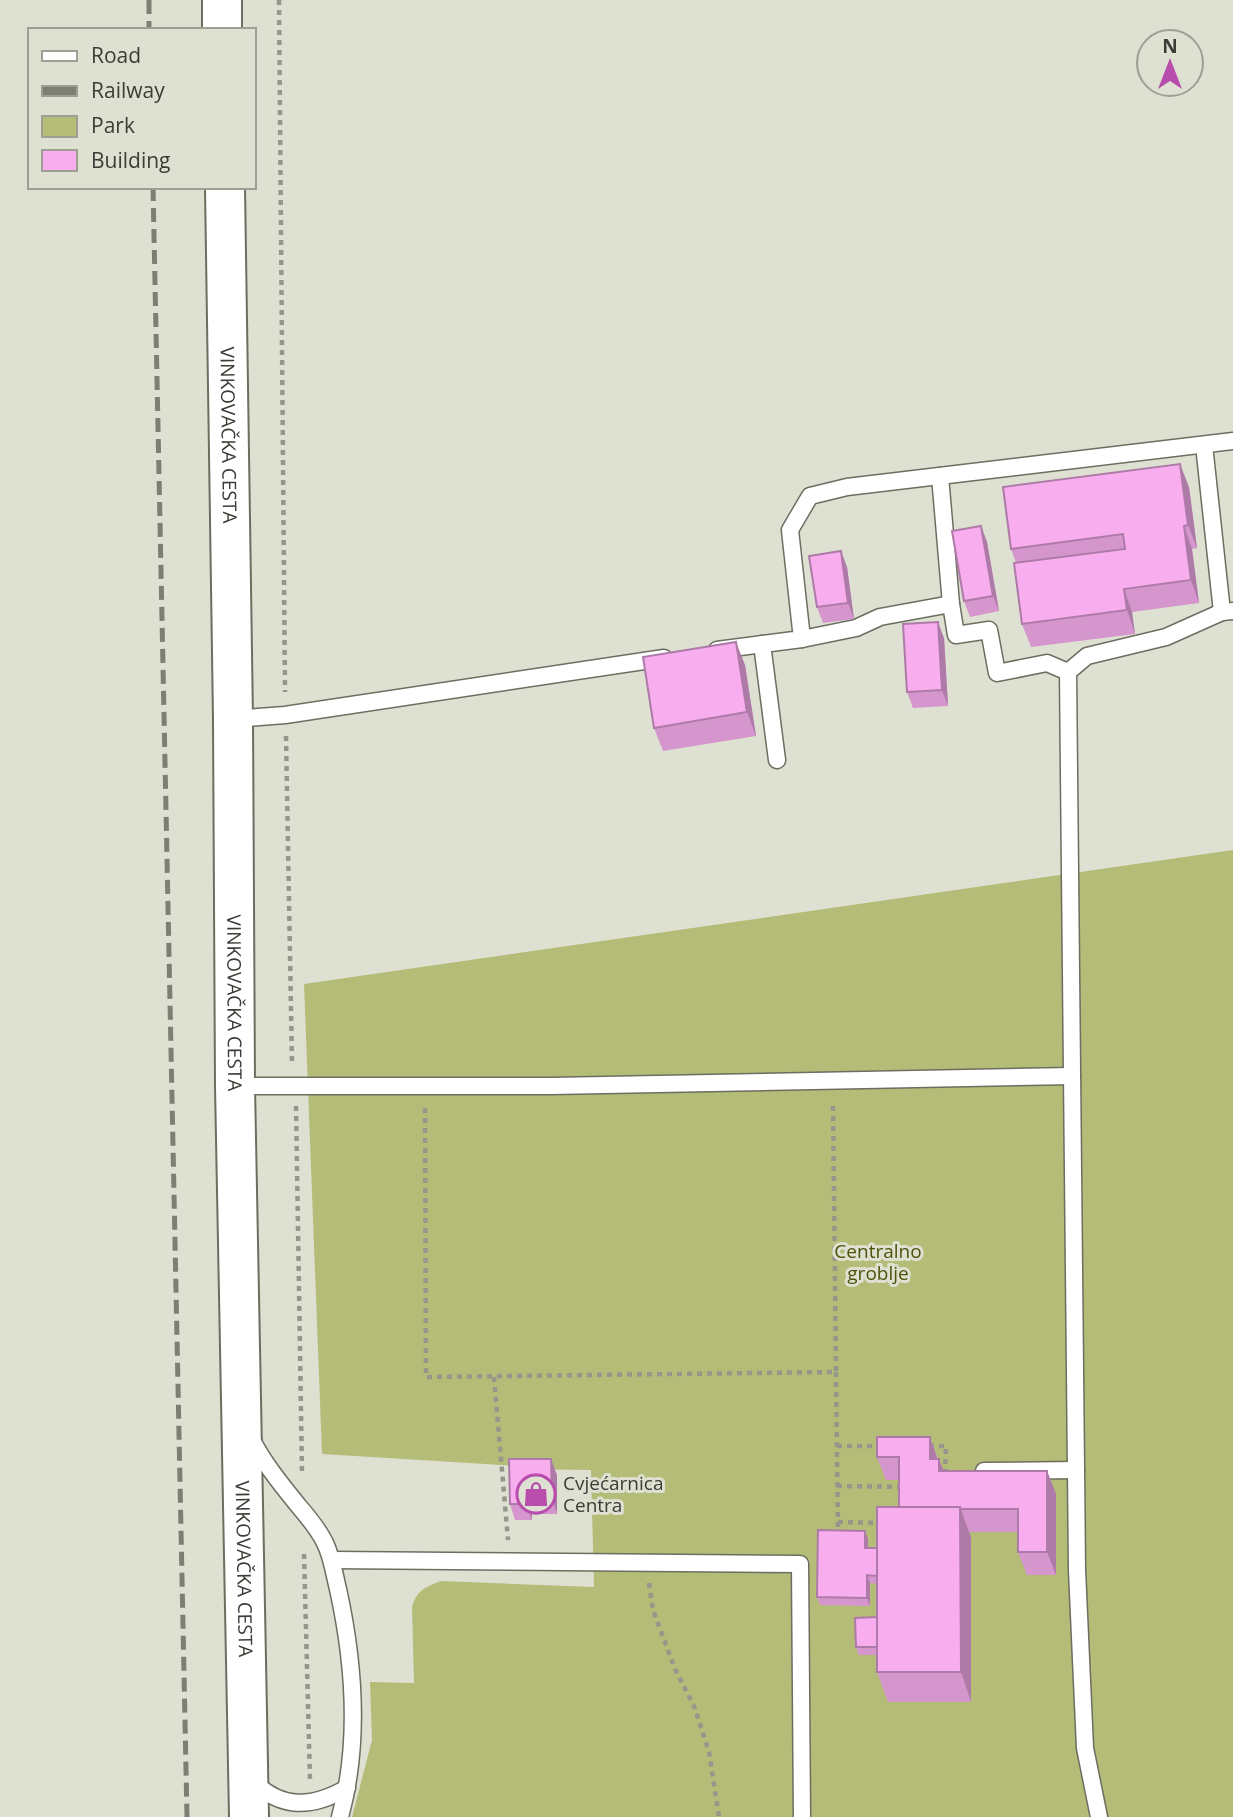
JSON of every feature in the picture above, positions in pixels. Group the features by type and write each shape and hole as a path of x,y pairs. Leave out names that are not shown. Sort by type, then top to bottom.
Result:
{"main road":[{"path":"222,0 222,28"},
{"name":"VINKOVAČKA CESTA","path":"225,189 235,1086 249,1817"}],"lane":[{"path":"802,639 790,530 810,496 847,487 1233,441"},
{"path":"1068,672 1087,656 1166,637 1227,612 1204,444"},
{"path":"940,476 956,635 989,630 996,673 1047,663 1068,672"},
{"path":"707,652 802,639 856,628 880,617 951,604"},
{"path":"762,644 777,760"},
{"path":"233,719 285,715 680,656"},
{"path":"1068,672 1077,1570 1085,1748 1099,1817"},
{"path":"235,1086 621,1085 1072,1076"},
{"path":"243,1420 268,1466 324,1541 331,1560 344,1615 352,1732 347,1788 340,1817"},
{"path":"958,1472 1076,1470"},
{"path":"331,1560 800,1564 802,1817"},
{"path":"248,1775 264,1793 285,1801 310,1803 327,1800 347,1788"}],"path":[{"path":"279,0 285,715 310,1803"},
{"path":"425,1086 426,1377 836,1372"},
{"path":"833,1093 838,1546"},
{"path":"494,1377 510,1563"},
{"path":"837,1446 891,1446"},
{"path":"919,1446 946,1446 945,1471 958,1472"},
{"path":"837,1486 908,1487"},
{"path":"838,1522 894,1523"},
{"path":"646,1562 653,1611 675,1669 694,1706 709,1752 719,1817"}],"green space":[{"name":"Centralno groblje","path":"1233,850 1233,1817 352,1817 372,1740 370,1682 414,1683 412,1607 416,1597 426,1587 441,1581 594,1587 591,1470 521,1469 520,1466 322,1454 304,984"}],"building":[{"path":"1180,464 1188,525 1184,526 1191,580 1124,589 1127,610 1022,624 1014,563 1125,549 1123,534 1011,549 1003,487"},
{"path":"981,526 993,596 964,601 952,531"},
{"path":"841,551 848,603 817,607 809,556"},
{"path":"938,622 942,690 907,692 903,624"},
{"path":"736,642 747,712 654,728 643,657"},
{"path":"877,1437 930,1437 930,1459 939,1459 939,1471 1047,1471 1047,1552 1018,1552 1018,1509 899,1507 899,1457 877,1457"},
{"path":"509,1459 551,1459 552,1498 526,1498 526,1504 510,1504"},
{"path":"877,1507 960,1507 961,1672 877,1672"},
{"path":"818,1530 865,1531 865,1548 877,1548 877,1576 867,1575 867,1598 817,1597"},
{"path":"877,1617 877,1647 856,1647 855,1618"}],"railway":[{"path":"149,0 149,28"},
{"path":"153,189 187,1817"}],"place":[{"name":"Cvjećarnica Centra","path":"536,1494"}]}
